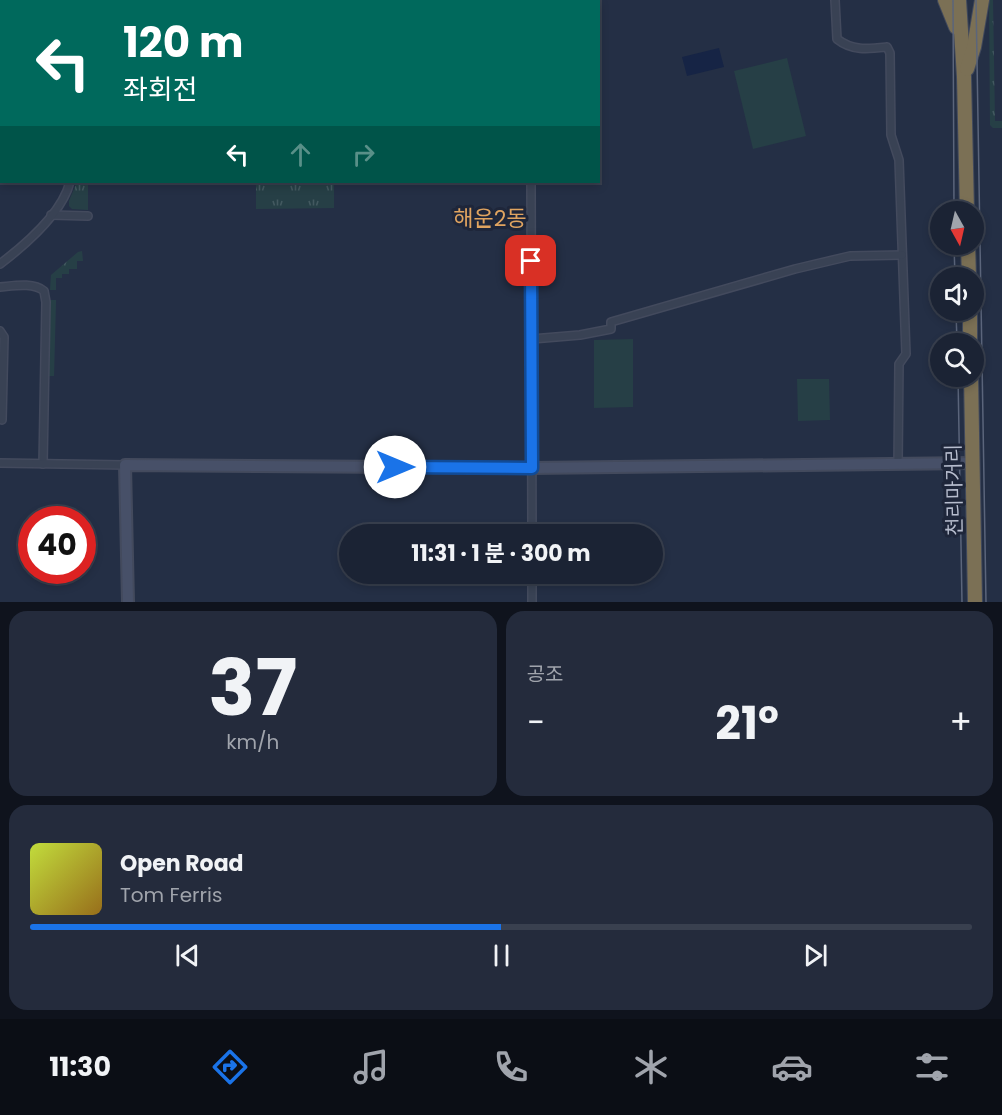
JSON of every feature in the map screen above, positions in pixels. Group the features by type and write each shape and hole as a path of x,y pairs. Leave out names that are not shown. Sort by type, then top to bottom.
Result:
{"highway":[{"path":"945,0 956,26 964,77"},
{"path":"959,0 964,77 967,201"},
{"path":"964,77 969,25 968,0"},
{"path":"964,77 974,47 982,0"},
{"name":"천리마거리","path":"971,387 975,602"}],"street":[{"path":"835,0 837,39 844,45 855,49 887,47 890,53 891,135 899,160 906,354 899,364 898,465"},
{"path":"0,264 28,242 51,215 70,183"},
{"path":"531,183 532,524"},
{"path":"51,215 88,216"},
{"path":"532,339 580,335 611,329 611,322 785,272 850,256 902,255"},
{"path":"0,286 40,287 44,291 46,302 43,464"},
{"path":"0,331 4,337 2,420"},
{"path":"0,463 532,468 973,463"},
{"path":"125,465 128,602"},
{"path":"532,584 532,602"}],"green space":[{"path":"989,0 993,0 995,121 1002,121 1002,128 993,128 990,125"},
{"path":"787,58 806,136 753,149 734,71"},
{"path":"77,183 88,183 88,210 72,209 69,201"},
{"path":"256,183 334,183 334,208 256,209"},
{"path":"82,251 83,261 77,261 77,269 69,269 69,274 62,274 62,278 56,278 56,290 50,290 51,275"},
{"path":"50,300 56,300 54,376 49,376"},
{"path":"633,339 633,407 594,408 594,340"},
{"path":"797,379 829,379 830,420 798,421"}],"water":[{"path":"719,48 724,67 687,76 682,57"}],"tram line":[{"path":"953,0 954,201"},
{"path":"976,0 986,602"},
{"path":"954,255 955,267"},
{"path":"956,321 957,333"},
{"path":"958,387 962,602"}],"district":[{"name":"해운2동","path":"490,218"}],"route":[{"path":"395,467 532,468 531,261"}]}
